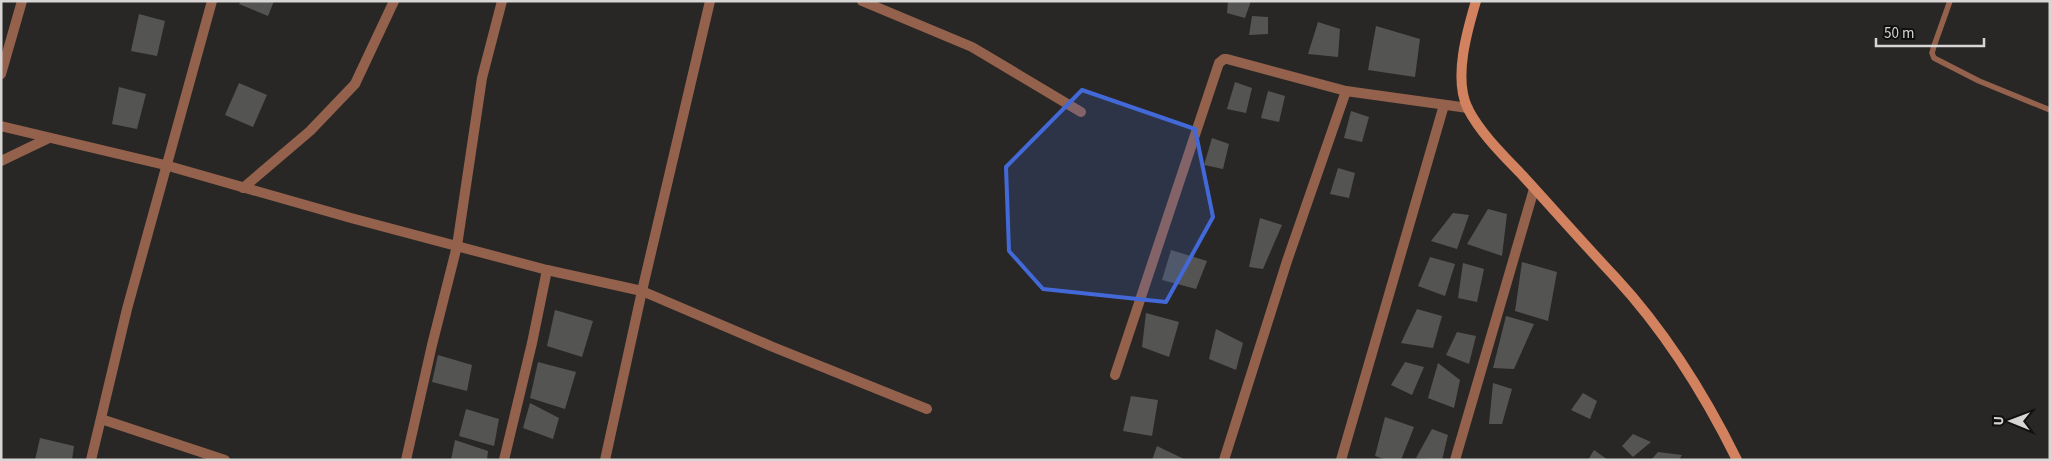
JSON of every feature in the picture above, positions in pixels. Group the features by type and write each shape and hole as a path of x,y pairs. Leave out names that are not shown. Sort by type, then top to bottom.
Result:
{"main road":[{"path":"1476,1 1462,67 1463,88 1468,108 1492,142 1617,279 1658,331 1696,384 1737,460"}],"street":[{"path":"1,74 22,1"},
{"path":"91,460 165,165 212,1"},
{"path":"243,188 310,131 355,84 394,1"},
{"path":"406,460 457,246 482,78 502,1"},
{"path":"605,460 642,291 710,1"},
{"path":"862,1 972,47 1081,112"},
{"path":"1116,375 1219,63 1224,59 1346,91 1468,108"},
{"path":"1224,460 1287,262 1346,91"},
{"path":"1340,460 1444,105"},
{"path":"1,126 165,165 243,188 547,270 642,291 773,347 927,409"},
{"path":"1,161 48,138"},
{"path":"1455,460 1534,189"},
{"path":"504,460 547,270"},
{"path":"101,419 225,460"}],"lane":[{"path":"1950,1 1932,53 1934,58 1979,81 2050,110"}],"highlighted area":[{"path":"1082,90 1195,129 1213,217 1166,302 1043,289 1009,251 1006,167"}],"building":[{"path":"241,1 274,1 268,16 239,4"},
{"path":"1228,1 1251,1 1245,18 1227,13"},
{"path":"139,14 165,21 157,56 131,51"},
{"path":"1252,16 1268,17 1268,34 1249,35"},
{"path":"1318,22 1340,29 1338,57 1308,54"},
{"path":"1376,26 1420,39 1415,77 1368,70"},
{"path":"1235,82 1252,88 1246,113 1227,109"},
{"path":"239,83 267,95 253,127 225,115"},
{"path":"119,87 146,94 137,129 112,124"},
{"path":"1268,91 1285,96 1279,122 1261,118"},
{"path":"1351,111 1369,117 1362,142 1344,138"},
{"path":"1212,138 1229,144 1223,169 1204,165"},
{"path":"1338,168 1355,173 1349,198 1330,194"},
{"path":"1488,209 1507,214 1502,256 1467,244"},
{"path":"1453,213 1469,215 1457,249 1431,241"},
{"path":"1260,218 1282,225 1263,269 1249,267"},
{"path":"1171,250 1207,261 1196,289 1162,280"},
{"path":"1430,257 1455,264 1445,296 1418,286"},
{"path":"1522,262 1557,272 1548,321 1515,311"},
{"path":"1463,263 1484,269 1477,302 1458,298"},
{"path":"1417,309 1442,316 1433,348 1401,343"},
{"path":"555,310 593,321 582,357 547,346"},
{"path":"1146,313 1179,322 1169,357 1142,347"},
{"path":"1506,316 1534,324 1514,369 1493,368"},
{"path":"1216,329 1243,343 1236,370 1209,359"},
{"path":"1457,332 1476,336 1469,364 1446,355"},
{"path":"438,355 472,365 467,391 432,382"},
{"path":"538,362 576,372 565,409 530,398"},
{"path":"1405,362 1424,367 1412,395 1391,385"},
{"path":"1438,363 1460,380 1454,408 1428,398"},
{"path":"1493,383 1512,389 1502,424 1489,424"},
{"path":"1583,393 1597,401 1590,419 1571,410"},
{"path":"1131,396 1158,400 1152,436 1123,431"},
{"path":"530,403 559,418 553,439 523,428"},
{"path":"466,409 499,419 494,446 459,436"},
{"path":"1385,417 1414,427 1401,460 1387,460 1375,456"},
{"path":"1432,429 1448,435 1442,460 1416,458"},
{"path":"1633,434 1651,442 1633,457 1622,446"},
{"path":"40,438 74,446 72,460 35,460"},
{"path":"455,440 488,451 487,460 451,460"},
{"path":"1157,446 1186,460 1152,460"},
{"path":"1594,450 1608,460 1588,460"},
{"path":"1658,452 1682,455 1679,460 1651,460"}]}
